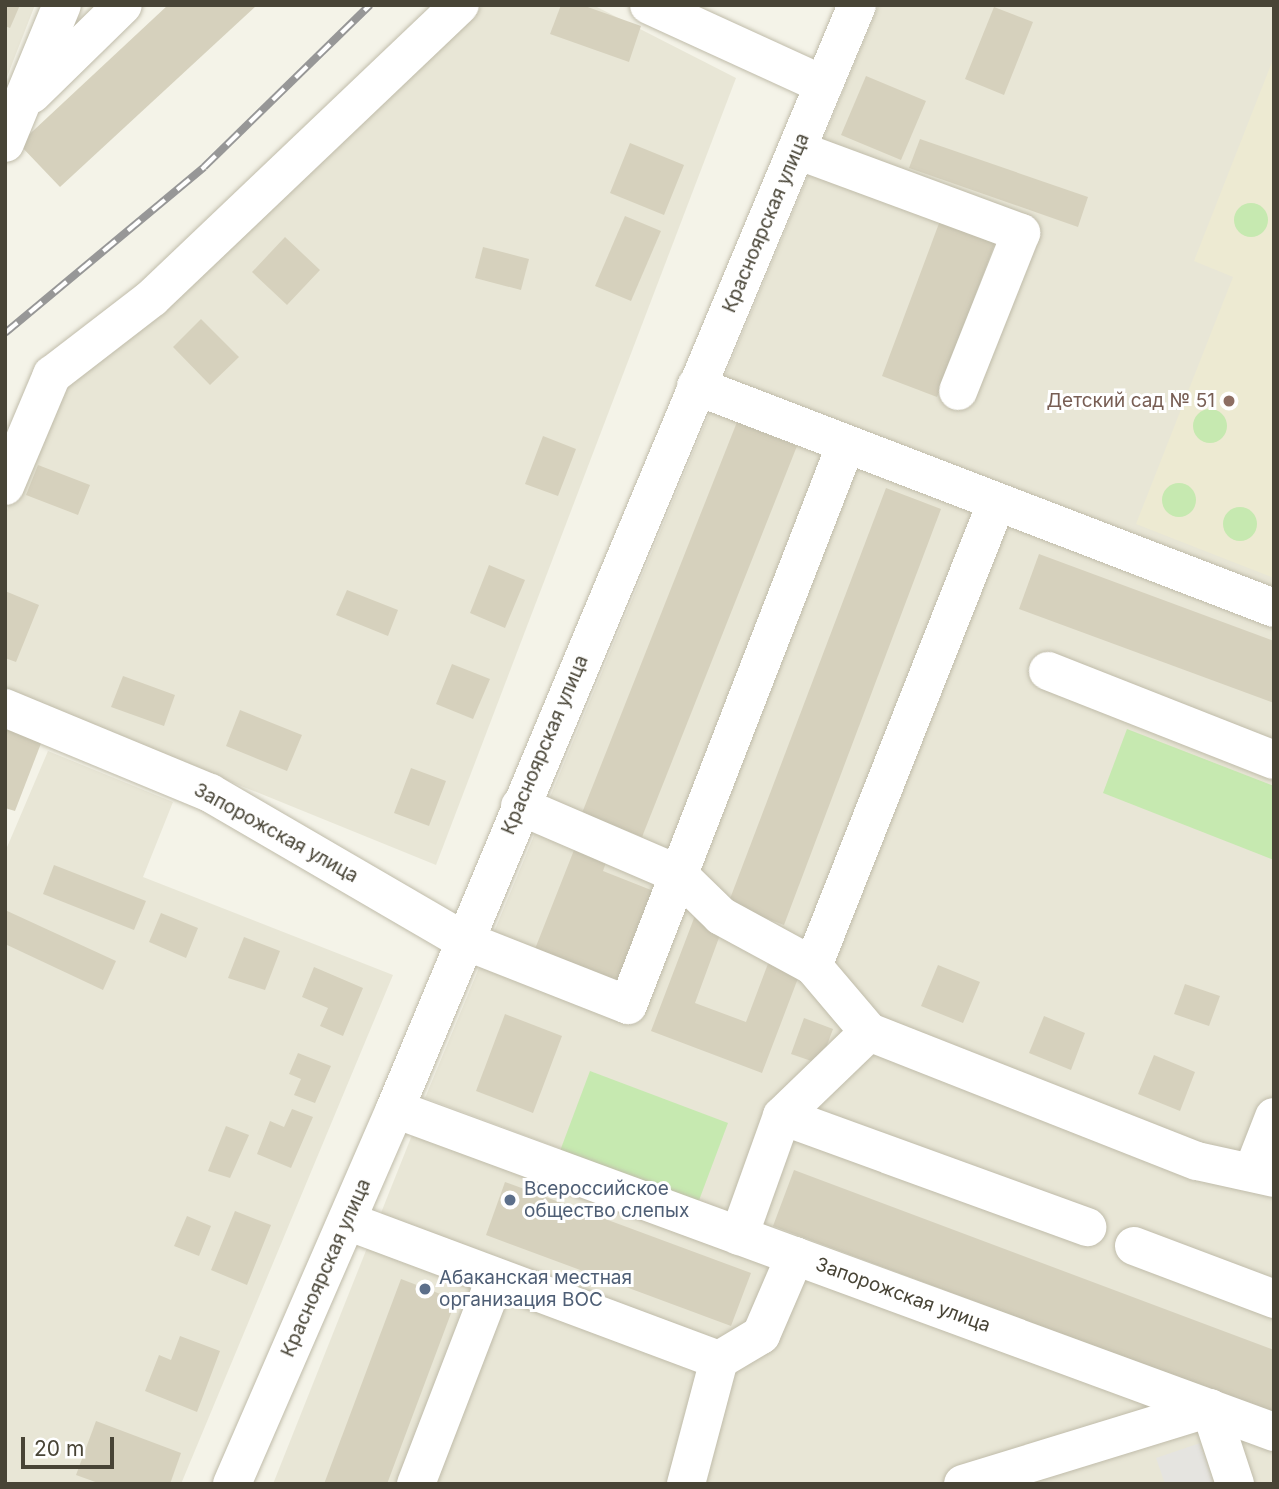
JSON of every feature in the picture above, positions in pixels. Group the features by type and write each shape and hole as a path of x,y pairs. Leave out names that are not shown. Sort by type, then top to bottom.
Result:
{"street":[{"path":"5,143 62,5"},
{"path":"21,105 123,5"},
{"path":"5,486 52,375 152,298 460,5"},
{"path":"649,5 824,85"},
{"name":"Красноярская улица","path":"232,1484 395,1109 463,940 857,5"},
{"path":"797,150 1021,233 958,391"},
{"path":"696,386 1274,608"},
{"path":"678,874 846,444"},
{"path":"813,966 997,502"},
{"path":"1048,671 1274,760"},
{"name":"Запорожская улица","path":"5,708 211,793 463,940 628,1005 678,874"},
{"path":"520,806 678,874 721,916 813,966 869,1032 1197,1161 1263,1175 1274,1116"},
{"path":"738,1236 782,1116 869,1032"},
{"path":"395,1109 795,1256"},
{"path":"782,1116 1087,1227"},
{"path":"347,1221 495,1279 719,1360 686,1484"},
{"path":"1134,1246 1274,1299"},
{"name":"Запорожская улица","path":"719,1360 761,1335 795,1256 1274,1432"},
{"path":"416,1484 495,1279"},
{"path":"963,1484 1210,1408 1235,1484"}],"shaded area":[{"path":"5,5 35,5 5,82"},
{"path":"484,5 593,5 736,78 436,865 5,690 5,514 64,385"},
{"path":"879,5 1274,5 1274,1416 425,1098"},
{"name":"Детский сад № 51","path":"1274,57 1274,578 1136,524 1233,277 1194,261"},
{"path":"48,751 173,802 143,877 393,975 181,1484 5,1484 5,852"},
{"path":"418,1120 1274,1446 1274,1484 273,1484"},
{"path":"1200,1443 1214,1484 1165,1484 1156,1458"}],"green space":[{"path":"1251,203 1263,208 1268,220 1263,232 1251,237 1239,232 1234,220 1239,208"},
{"path":"1210,409 1222,414 1227,426 1222,438 1210,443 1198,438 1193,426 1198,414"},
{"path":"1179,483 1191,488 1196,500 1191,512 1179,517 1167,512 1162,500 1167,488"},
{"path":"1240,507 1252,512 1257,524 1252,536 1240,541 1228,536 1223,524 1228,512"},
{"path":"1127,729 1274,786 1274,860 1103,793"},
{"path":"590,1071 728,1123 698,1203 560,1151"}],"building":[{"path":"5,5 20,5 10,28 5,26"},
{"path":"168,5 257,5 60,187 19,144"},
{"path":"561,5 582,5 641,26 629,62 550,34"},
{"path":"994,7 1033,22 1004,95 965,79"},
{"path":"866,76 926,101 901,160 841,135"},
{"path":"920,139 1088,197 1078,227 909,168"},
{"path":"630,143 684,165 664,215 610,193"},
{"path":"625,216 661,231 631,301 595,286"},
{"path":"941,218 997,238 937,397 882,376"},
{"path":"285,237 320,270 287,305 252,272"},
{"path":"483,247 529,259 521,290 475,278"},
{"path":"201,319 239,357 210,385 173,347"},
{"path":"737,422 797,446 642,837 582,813"},
{"path":"543,436 576,449 558,496 525,484"},
{"path":"38,465 90,485 78,515 26,495"},
{"path":"886,488 941,509 784,925 728,904"},
{"path":"1039,554 1274,641 1274,703 1019,609"},
{"path":"489,565 525,580 505,628 470,613"},
{"path":"347,590 398,610 388,636 336,615"},
{"path":"5,591 39,605 16,662 5,658"},
{"path":"452,664 490,679 473,719 436,704"},
{"path":"123,676 175,695 164,726 111,707"},
{"path":"240,710 302,735 287,771 226,746"},
{"path":"5,718 45,733 15,811 5,808"},
{"path":"411,768 446,781 429,826 394,813"},
{"path":"576,845 608,857 603,871 656,892 618,987 533,954"},
{"path":"54,865 146,901 134,930 43,894"},
{"path":"5,910 116,961 103,990 5,944"},
{"path":"161,913 198,928 186,958 149,942"},
{"path":"696,913 724,924 695,1003 746,1022 769,961 800,973 762,1073 651,1031"},
{"path":"244,937 280,951 265,990 228,978"},
{"path":"938,965 980,982 963,1023 921,1006"},
{"path":"314,967 363,988 343,1036 320,1026 328,1008 302,997"},
{"path":"1185,984 1220,996 1209,1026 1174,1014"},
{"path":"505,1014 562,1036 533,1113 476,1091"},
{"path":"1044,1016 1085,1033 1071,1070 1029,1053"},
{"path":"804,1018 833,1029 820,1064 791,1054"},
{"path":"298,1053 331,1066 315,1103 294,1095 301,1079 289,1074"},
{"path":"1154,1055 1195,1072 1180,1111 1138,1094"},
{"path":"292,1109 313,1117 291,1168 257,1154 270,1121 284,1127"},
{"path":"226,1126 249,1135 230,1178 208,1171"},
{"path":"794,1170 1274,1350 1274,1413 773,1226"},
{"path":"505,1182 751,1273 731,1326 486,1235"},
{"path":"235,1211 271,1225 247,1285 211,1270"},
{"path":"187,1216 211,1226 199,1256 174,1246"},
{"path":"401,1279 456,1300 387,1484 324,1484"},
{"path":"180,1336 220,1351 197,1412 145,1391 159,1355 171,1360"},
{"path":"96,1421 181,1453 170,1484 101,1484 76,1475"}],"railway":[{"path":"5,333 204,167 370,5"}],"place":[{"name":"Детский сад № 51","path":"1229,401"},
{"name":"Всероссийское общество слепых","path":"510,1200"},
{"name":"Абаканская местная организация ВОС","path":"425,1289"}]}
